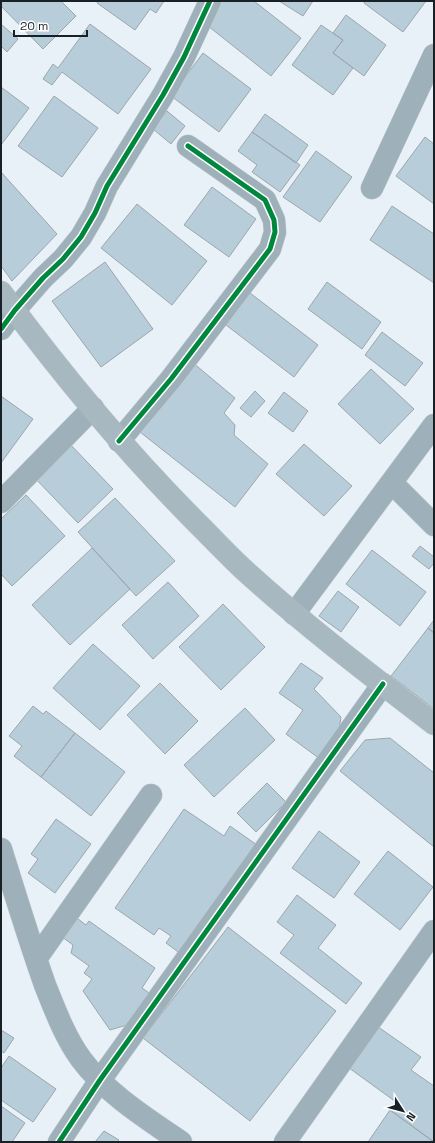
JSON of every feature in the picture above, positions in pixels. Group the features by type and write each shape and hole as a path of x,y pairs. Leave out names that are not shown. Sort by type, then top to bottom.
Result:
{"main road":[{"path":"1,292 119,441 171,497 241,568 294,614 434,724"}],"street":[{"path":"1,329 15,310 43,278 63,259 81,237 95,213 107,186 163,95 184,57 210,1"},
{"path":"372,188 428,84 434,55"},
{"path":"119,441 171,379 270,249 275,232 274,220 265,200 188,146"},
{"path":"1,502 93,408"},
{"path":"294,614 434,426"},
{"path":"392,483 434,525"},
{"path":"59,1142 100,1080 383,684"},
{"path":"36,959 151,795"},
{"path":"1,848 36,959 63,1028 81,1058 100,1080 136,1112 181,1142"},
{"path":"285,1142 434,930"}],"building":[{"path":"1,1 61,1 76,16 43,49 1,6"},
{"path":"98,1 164,1 156,13 150,9 135,30 97,3"},
{"path":"220,1 254,1 301,38 271,76 203,22"},
{"path":"279,1 313,1 303,16"},
{"path":"365,1 426,1 403,32 364,3"},
{"path":"346,15 386,45 364,76 333,53 343,40 333,33"},
{"path":"1,24 18,39 7,52 1,46"},
{"path":"90,24 151,69 118,114 62,72 52,85 43,79 53,64 58,68"},
{"path":"321,25 343,40 333,53 353,68 333,95 292,65"},
{"path":"203,53 251,89 219,132 171,96"},
{"path":"1,87 29,108 1,145"},
{"path":"54,96 98,128 62,177 18,146"},
{"path":"167,111 185,126 171,144 153,129"},
{"path":"265,114 308,145 296,163 252,132"},
{"path":"252,132 300,165 280,192 252,172 257,165 238,151"},
{"path":"425,137 434,144 434,204 396,176"},
{"path":"316,151 352,177 320,222 283,197"},
{"path":"1,172 57,234 12,281 1,266"},
{"path":"212,187 256,219 229,257 184,225"},
{"path":"137,204 207,261 172,305 101,248"},
{"path":"392,206 434,234 434,283 370,240"},
{"path":"105,262 153,329 101,367 52,301"},
{"path":"327,282 381,322 362,349 308,309"},
{"path":"250,293 318,345 294,377 226,325"},
{"path":"382,332 423,363 405,386 365,355"},
{"path":"192,362 235,398 224,413 235,425 234,435 268,464 235,507 140,432"},
{"path":"371,369 414,409 380,444 338,404"},
{"path":"255,391 265,401 251,417 240,408"},
{"path":"284,392 308,411 293,432 268,413"},
{"path":"1,396 33,419 1,463"},
{"path":"67,441 113,489 78,523 31,474"},
{"path":"304,444 352,486 324,516 276,474"},
{"path":"26,495 65,536 12,586 1,574 1,519"},
{"path":"115,498 175,561 136,596 78,532"},
{"path":"420,546 434,557 434,563 429,569 412,556"},
{"path":"92,548 130,589 70,645 32,605"},
{"path":"372,550 426,592 400,626 346,584"},
{"path":"168,582 199,616 153,659 122,625"},
{"path":"338,591 359,607 341,632 319,616"},
{"path":"223,604 265,647 221,690 179,647"},
{"path":"434,620 434,633 428,628"},
{"path":"428,628 434,633 434,709 391,676"},
{"path":"93,644 140,686 100,730 53,688"},
{"path":"301,663 323,678 314,689 341,717 338,737 320,759 286,734 303,710 279,693"},
{"path":"160,683 198,721 165,754 127,715"},
{"path":"33,706 43,714 46,711 75,733 41,777 14,756 22,746 9,736"},
{"path":"245,708 275,740 214,797 184,765"},
{"path":"75,733 125,772 91,816 41,777"},
{"path":"390,738 434,773 434,847 340,771 365,740"},
{"path":"267,783 286,802 256,832 237,813"},
{"path":"184,809 224,836 230,826 257,845 181,954 166,943 171,936 159,928 154,935 115,908"},
{"path":"56,819 91,844 55,893 28,873 38,859 31,854"},
{"path":"319,831 360,862 334,898 292,868"},
{"path":"388,851 433,887 400,930 354,894"},
{"path":"297,895 336,925 318,948 362,983 346,1004 280,953 294,935 277,922"},
{"path":"73,915 86,925 89,921 155,968 142,988 155,997 137,1022 110,1030 83,991 92,979 84,973 89,966 71,953 73,945 58,934"},
{"path":"228,927 336,1011 250,1121 143,1038"},
{"path":"374,1024 421,1057 411,1070 434,1086 434,1142 390,1110 396,1102 345,1065"},
{"path":"1,1030 14,1038 4,1053 1,1051"},
{"path":"9,1056 56,1089 33,1122 1,1100 1,1068"},
{"path":"1,1106 25,1123 12,1142 1,1142"},
{"path":"390,1110 434,1142 368,1142"},
{"path":"104,1131 119,1140 117,1142 95,1142"}],"cycle path":[{"path":"1,329 15,310 43,278 63,259 81,237 95,213 107,186 163,95 184,57 210,1"},
{"path":"119,441 171,379 270,249 275,232 274,220 265,200 188,146"},
{"path":"59,1142 100,1080 383,684"}]}
